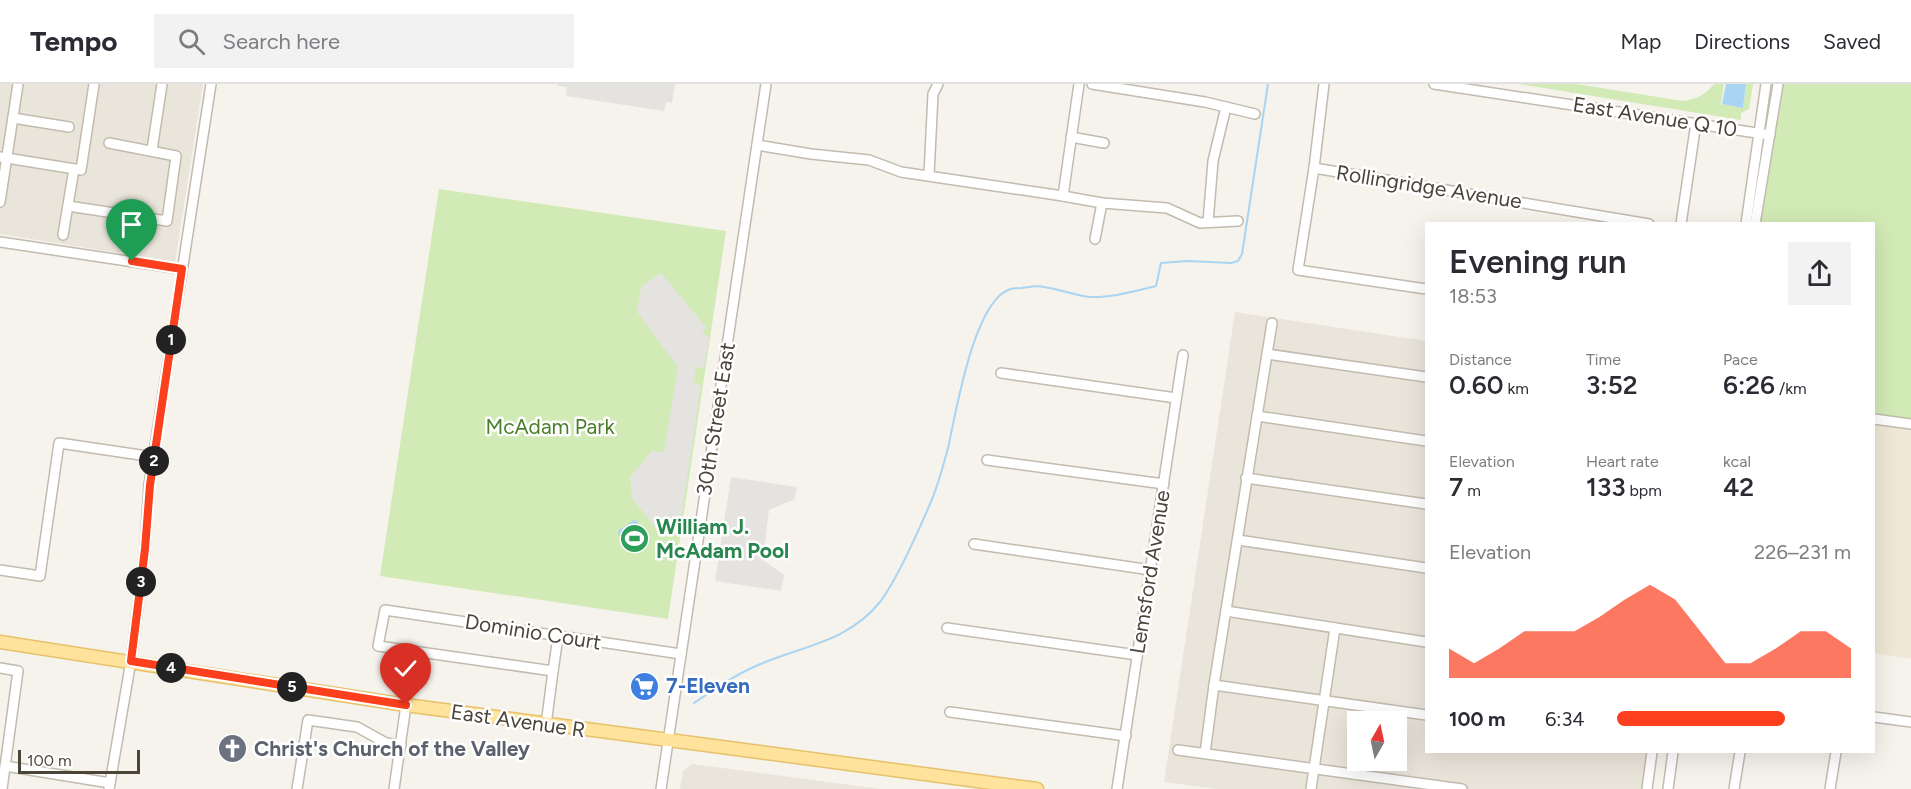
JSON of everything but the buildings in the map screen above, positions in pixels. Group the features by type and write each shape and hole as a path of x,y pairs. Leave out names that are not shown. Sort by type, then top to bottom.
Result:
{"main road":[{"name":"East Avenue R","path":"0,642 406,705 1001,787 1036,789"}],"street":[{"path":"0,202 3,158 13,118 18,84"},
{"path":"63,235 94,84"},
{"path":"152,150 162,84"},
{"path":"5,766 110,786 131,661 154,457 211,84"},
{"name":"30th Street East","path":"661,789 766,84"},
{"path":"929,175 933,94 938,84"},
{"path":"1063,196 1078,84"},
{"path":"1092,84 1255,114"},
{"path":"1323,84 1314,168 1298,270 1425,289"},
{"name":"East Avenue Q 10","path":"1434,84 1770,135"},
{"path":"1746,222 1766,84"},
{"path":"1773,84 1772,95 1775,104"},
{"path":"1755,222 1778,84"},
{"path":"1208,222 1213,161 1226,108"},
{"path":"13,118 69,128"},
{"path":"1681,222 1696,123"},
{"path":"1071,137 1104,143"},
{"path":"68,206 167,221 176,156 109,142"},
{"path":"757,145 869,160 901,172 1102,203 1167,208 1200,223 1238,221"},
{"path":"3,158 77,169"},
{"name":"Rollingridge Avenue","path":"1314,168 1637,222"},
{"path":"1095,239 1102,203"},
{"path":"0,242 182,269"},
{"path":"1205,753 1246,478 1272,323"},
{"path":"1267,354 1425,377"},
{"name":"Lemsford Avenue","path":"1117,789 1183,355"},
{"path":"1000,373 1176,398"},
{"path":"1257,416 1425,441"},
{"path":"1875,419 1911,424"},
{"path":"0,570 40,576 59,443 154,457"},
{"path":"987,460 1164,484"},
{"path":"1246,478 1425,504"},
{"path":"1238,540 1425,568"},
{"path":"974,544 1151,570"},
{"name":"Dominio Court","path":"553,671 378,646 385,610 681,654"},
{"path":"1226,611 1425,642"},
{"path":"947,628 1137,655"},
{"path":"1311,789 1335,628"},
{"path":"546,724 558,637"},
{"path":"0,668 18,670 2,789"},
{"path":"1214,685 1425,715"},
{"path":"394,789 406,705"},
{"path":"950,712 1126,736"},
{"path":"1875,717 1911,722"},
{"path":"297,789 308,720 357,727 386,742 401,745"},
{"path":"1178,750 1462,789"},
{"path":"1647,789 1652,753"},
{"path":"1668,789 1673,753"},
{"path":"1734,789 1740,753"},
{"path":"1830,789 1836,753"}],"shaded area":[{"path":"0,84 203,84 175,262 0,234"},
{"path":"558,84 675,84 672,103 666,102 664,111 566,96 567,87 558,86"},
{"path":"661,273 706,327 702,334 709,336 704,368 696,367 694,383 701,385 679,533 672,532 663,538 632,498 630,477 652,451 664,452 678,367 637,312 641,287"},
{"path":"1235,312 1425,341 1425,753 1656,753 1651,789 1217,789 1164,782"},
{"path":"1875,424 1911,430 1911,659 1875,653"},
{"path":"731,477 797,487 795,499 769,510 763,560 784,575 781,591 715,581"},
{"path":"692,764 880,789 680,789 683,771"}],"green space":[{"path":"1519,84 1576,84 1683,101 1700,96 1714,84 1724,84 1721,104 1743,108 1746,84 1753,84 1749,109 1741,113 1741,120"},
{"path":"1780,84 1911,84 1911,430 1875,424 1875,222 1760,222"},
{"name":"McAdam Park","path":"439,189 726,231 668,619 380,576"}],"water":[{"path":"1726,84 1746,84 1743,108 1722,104"},
{"name":"William J. McAdam Pool","path":"634,520 637,521 649,544 636,553 618,531"}],"waterway":[{"path":"694,703 748,670 838,635 867,616 880,602 901,568 933,497 948,448 968,361 985,316 996,300 1010,289 1036,286 1089,297 1114,295 1156,286 1161,263 1187,261 1231,263 1238,261 1242,254 1268,84"}],"place":[{"name":"William J. McAdam Pool","path":"635,539"},
{"name":"7-Eleven","path":"645,686"},
{"name":"Christ's Church of the Valley","path":"233,749"}],"route":[{"path":"132,261 182,269 150,485 145,549 131,661 406,705"}]}
